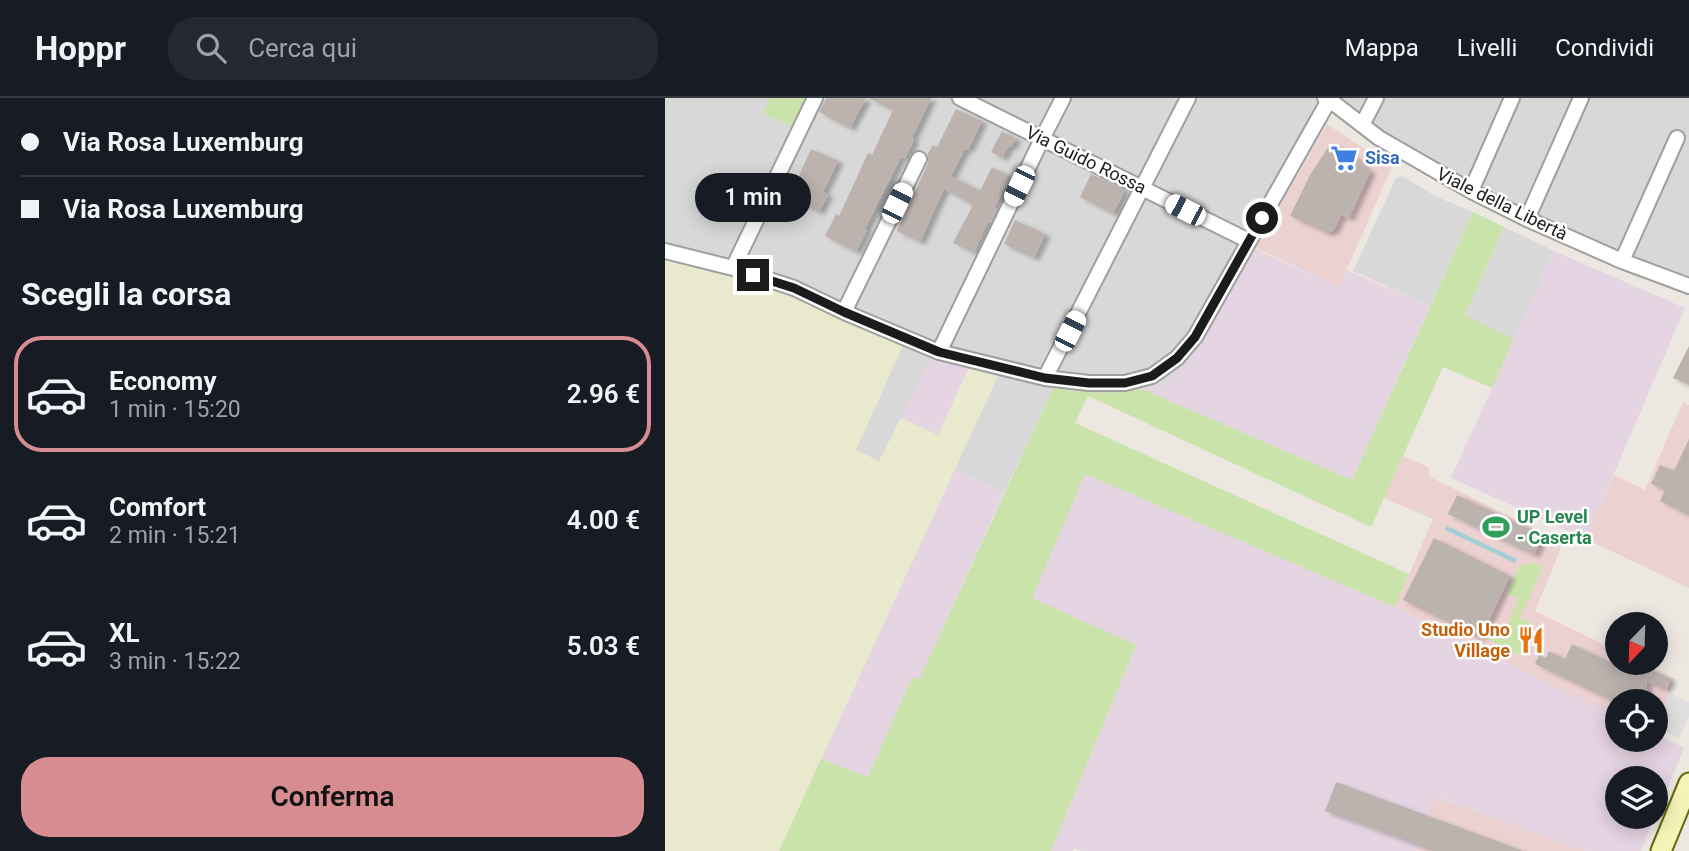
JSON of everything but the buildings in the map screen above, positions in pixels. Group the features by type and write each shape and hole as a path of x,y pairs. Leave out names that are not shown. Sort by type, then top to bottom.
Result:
{"main road":[{"path":"1661,851 1689,783"}],"street":[{"path":"733,268 815,98"},
{"name":"Via Guido Rossa","path":"960,98 1249,242"},
{"path":"939,352 1063,98"},
{"path":"1045,378 1188,98"},
{"path":"1362,125 1376,98"},
{"path":"1471,191 1512,98"},
{"path":"1527,219 1581,98"},
{"path":"665,251 733,268 794,288 939,352 1045,378 1089,383 1125,383 1152,376 1177,358 1195,337 1327,99"},
{"name":"Viale della Libertà","path":"1327,99 1413,158 1471,191 1622,261 1689,286"},
{"path":"1622,261 1677,138"},
{"path":"844,312 919,159"}],"shaded area":[{"path":"665,98 764,98 791,127 806,98 1689,98 1689,284 1448,177 1329,99 1194,353 1180,371 1154,386 1131,391 1081,393 1053,388 1004,493 954,469 998,376 931,357 879,462 855,451 903,345 779,290 665,260"},
{"path":"1327,124 1392,167 1339,287 1256,248"},
{"path":"1402,176 1437,197 1473,212 1430,306 1353,271 1396,178"},
{"path":"1504,227 1554,251 1514,339 1465,315"},
{"path":"1251,247 1339,287 1347,270 1430,306 1352,480 1142,389 1166,381 1180,371 1194,353"},
{"path":"1554,251 1685,308 1586,539 1451,478"},
{"path":"931,357 969,368 938,436 901,418"},
{"path":"1683,402 1689,405 1689,588 1586,539 1614,475 1645,490"},
{"path":"1403,456 1428,467 1430,477 1563,543 1535,611 1605,645 1605,676 1668,676 1675,679 1668,696 1668,689 1605,689 1605,710 1395,607 1433,519 1384,498"},
{"path":"954,469 1004,493 919,680 912,677 868,778 821,759"},
{"path":"1085,473 1389,604 1605,710 1605,752 1668,752 1668,740 1684,748 1668,787 1668,766 1605,766 1605,829 1650,829 1641,851 1586,851 1436,797 1416,851 1081,851 1074,848 1073,851 1051,851 1136,645 1031,598"},
{"path":"1669,693 1689,702 1689,716 1679,738 1668,733"},
{"path":"1435,797 1586,851 1416,851"}],"green space":[{"path":"764,98 806,98 792,127 763,113 769,101"},
{"path":"1473,212 1504,227 1465,315 1514,339 1492,388 1443,367 1371,527 1088,396 1075,423 1409,574 1395,607 1085,474 1032,598 1136,645 1051,851 779,851 821,759 868,777 912,677 919,680 1053,388 1097,393 1142,389 1352,480"},
{"path":"665,260 779,290 903,345 856,450 879,461 901,418 938,435 969,368 998,376 779,851 665,851"},
{"path":"1530,561 1543,567 1520,617 1532,624 1525,627 1534,641 1528,644 1521,656 1484,637 1491,622 1506,628 1519,599 1507,593 1521,563 1528,566"}],"water":[{"path":"1447,526 1517,559 1515,563 1445,530"}],"place":[{"name":"Sisa","path":"1344,158"},
{"name":"UP Level - Caserta","path":"1496,527"},
{"name":"Studio Uno Village","path":"1531,640"}],"route":[{"path":"753,275 794,288 939,352 1045,378 1089,383 1125,383 1152,376 1177,358 1195,337 1262,218"}]}
